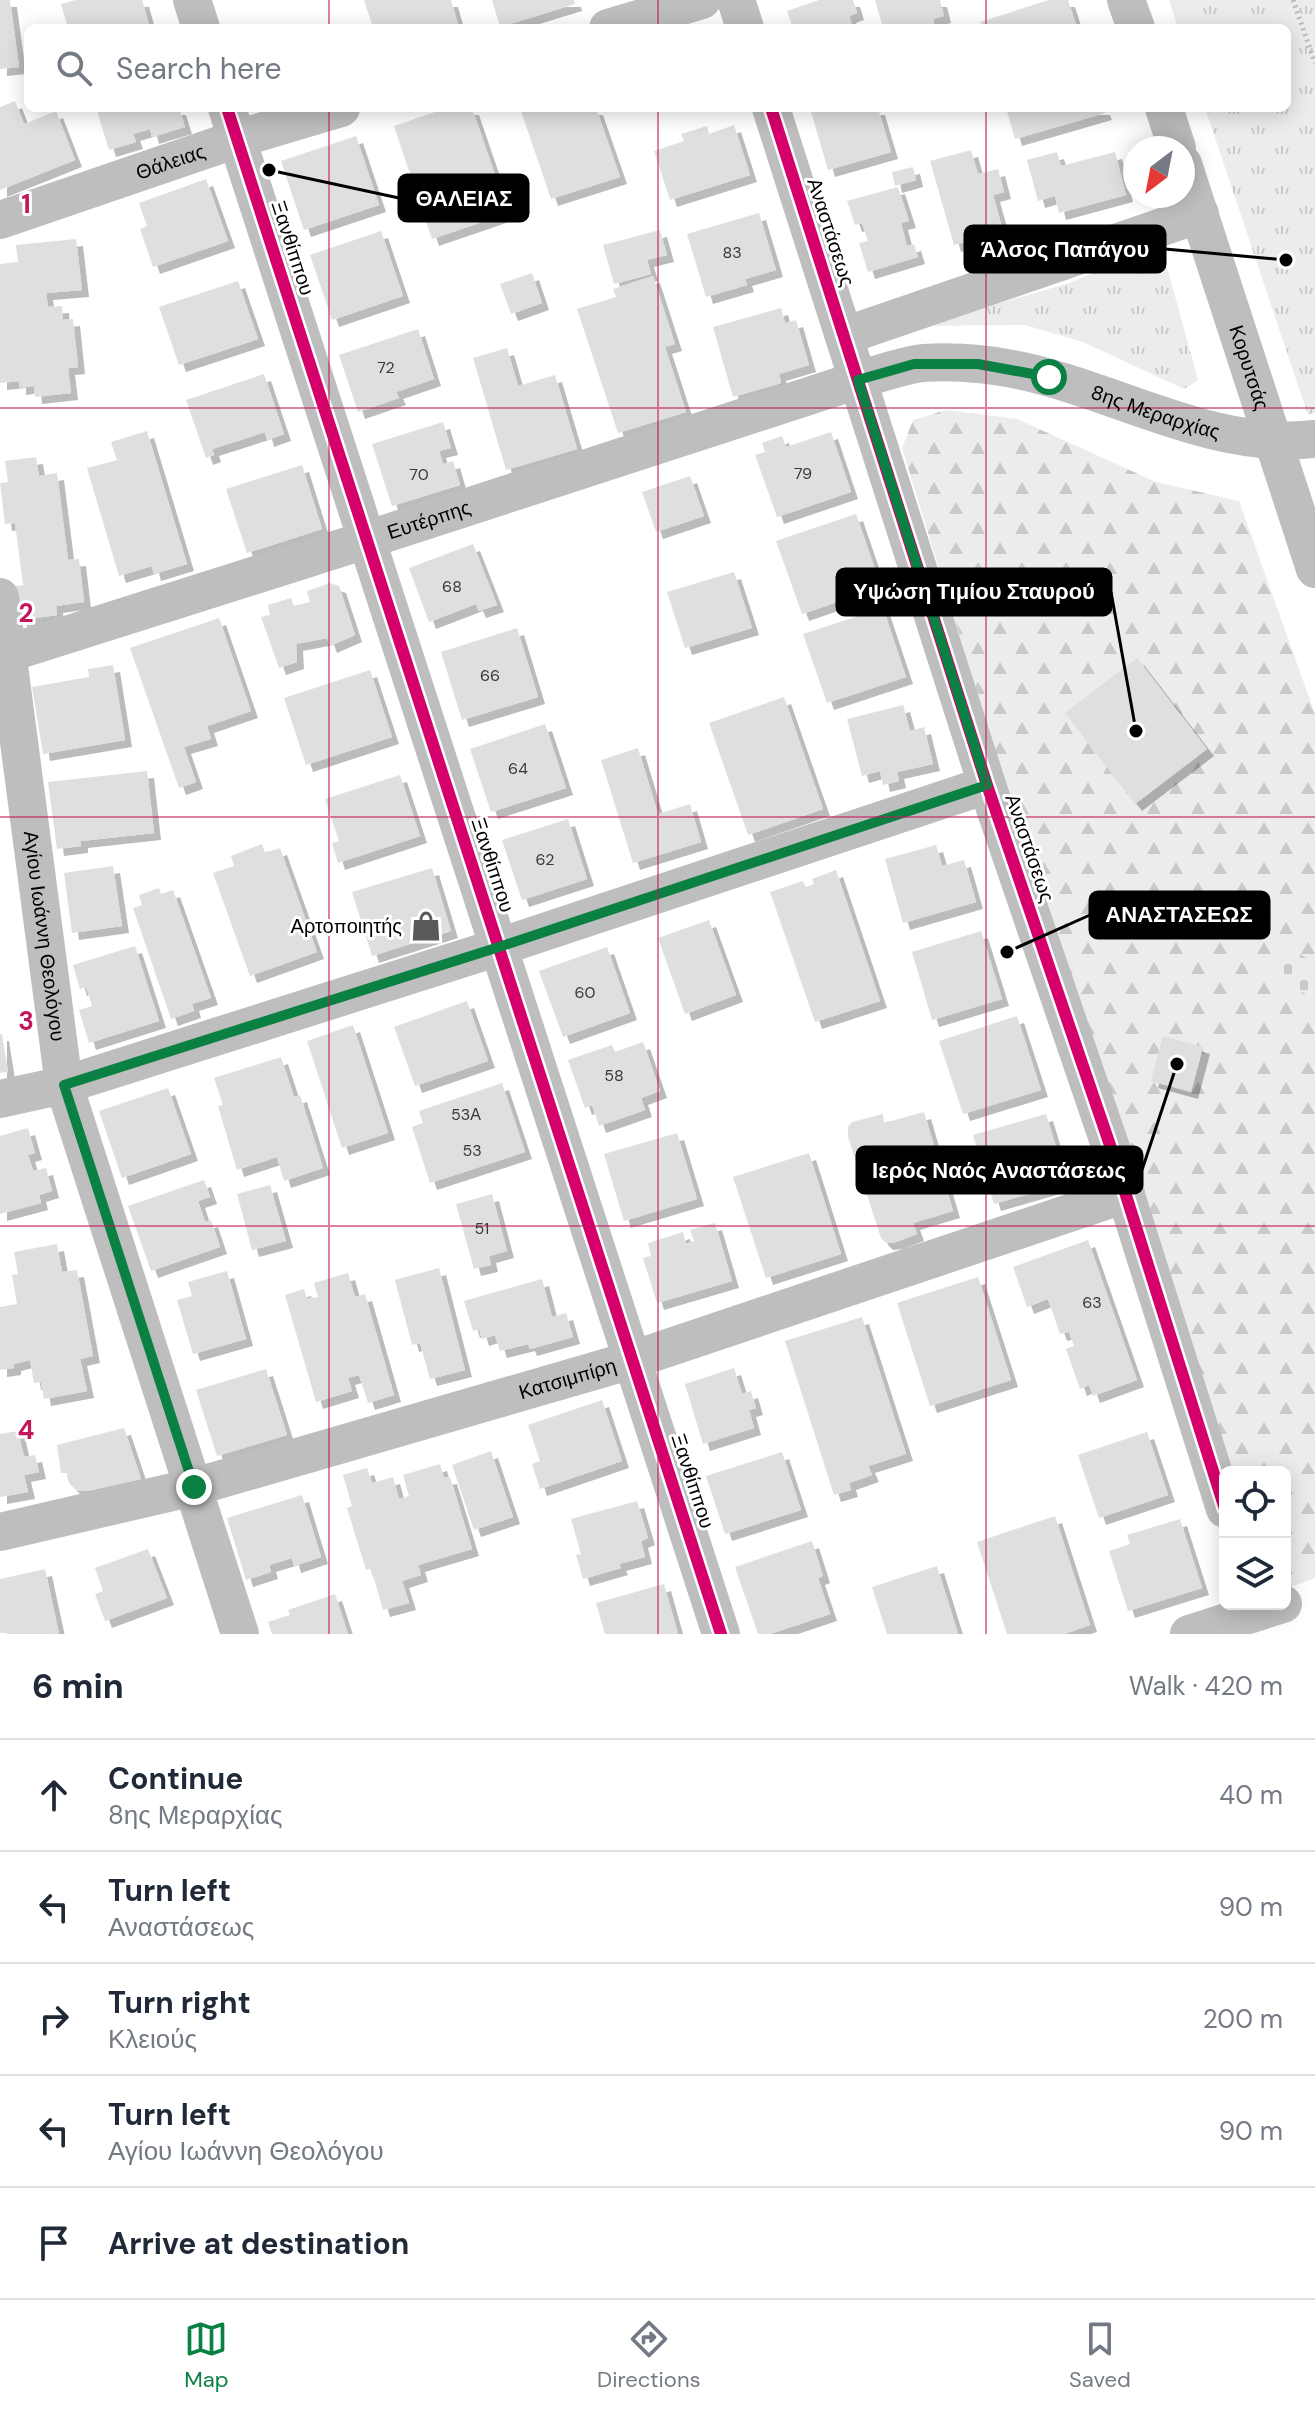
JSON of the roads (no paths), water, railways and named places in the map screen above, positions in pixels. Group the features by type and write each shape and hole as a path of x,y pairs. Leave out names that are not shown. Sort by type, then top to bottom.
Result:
{"street":[{"path":"192,0 200,24"},
{"path":"621,24 702,0"},
{"path":"736,0 744,24"},
{"path":"1126,0 1135,24"},
{"name":"Θάλειας","path":"0,220 232,124 314,112"},
{"name":"Αναστάσεως","path":"772,112 987,785 1126,1194 1219,1490"},
{"path":"1165,112 1173,136"},
{"name":"Ξανθίππου","path":"232,124 721,1634"},
{"name":"Κορυτσάς","path":"1195,199 1315,569"},
{"path":"844,336 1200,214"},
{"name":"8ης Μεραρχίας","path":"858,380 914,364 978,364 1049,377 1212,431 1274,442 1315,439"},
{"name":"Ευτέρπης","path":"4,654 858,380"},
{"name":"Αγίου Ιωάννη Θεολόγου","path":"0,597 4,654 64,1085 240,1634"},
{"path":"0,1099 64,1085 499,947 987,785"},
{"name":"Κατσιμπίρη","path":"0,1532 194,1487 632,1360 1126,1194"},
{"path":"1189,1634 1270,1611 1315,1593"}],"place":[{"name":"ΘΑΛΕΙΑΣ","path":"269,170"},
{"name":"Άλσος Παπάγου","path":"1286,260"},
{"name":"Υψώση Τιμίου Σταυρού","path":"1136,731"},
{"name":"Αρτοποιητής","path":"426,926"},
{"name":"ΑΝΑΣΤΑΣΕΩΣ","path":"1007,952"},
{"name":"Ιερός Ναός Αναστάσεως","path":"1177,1064"}]}
